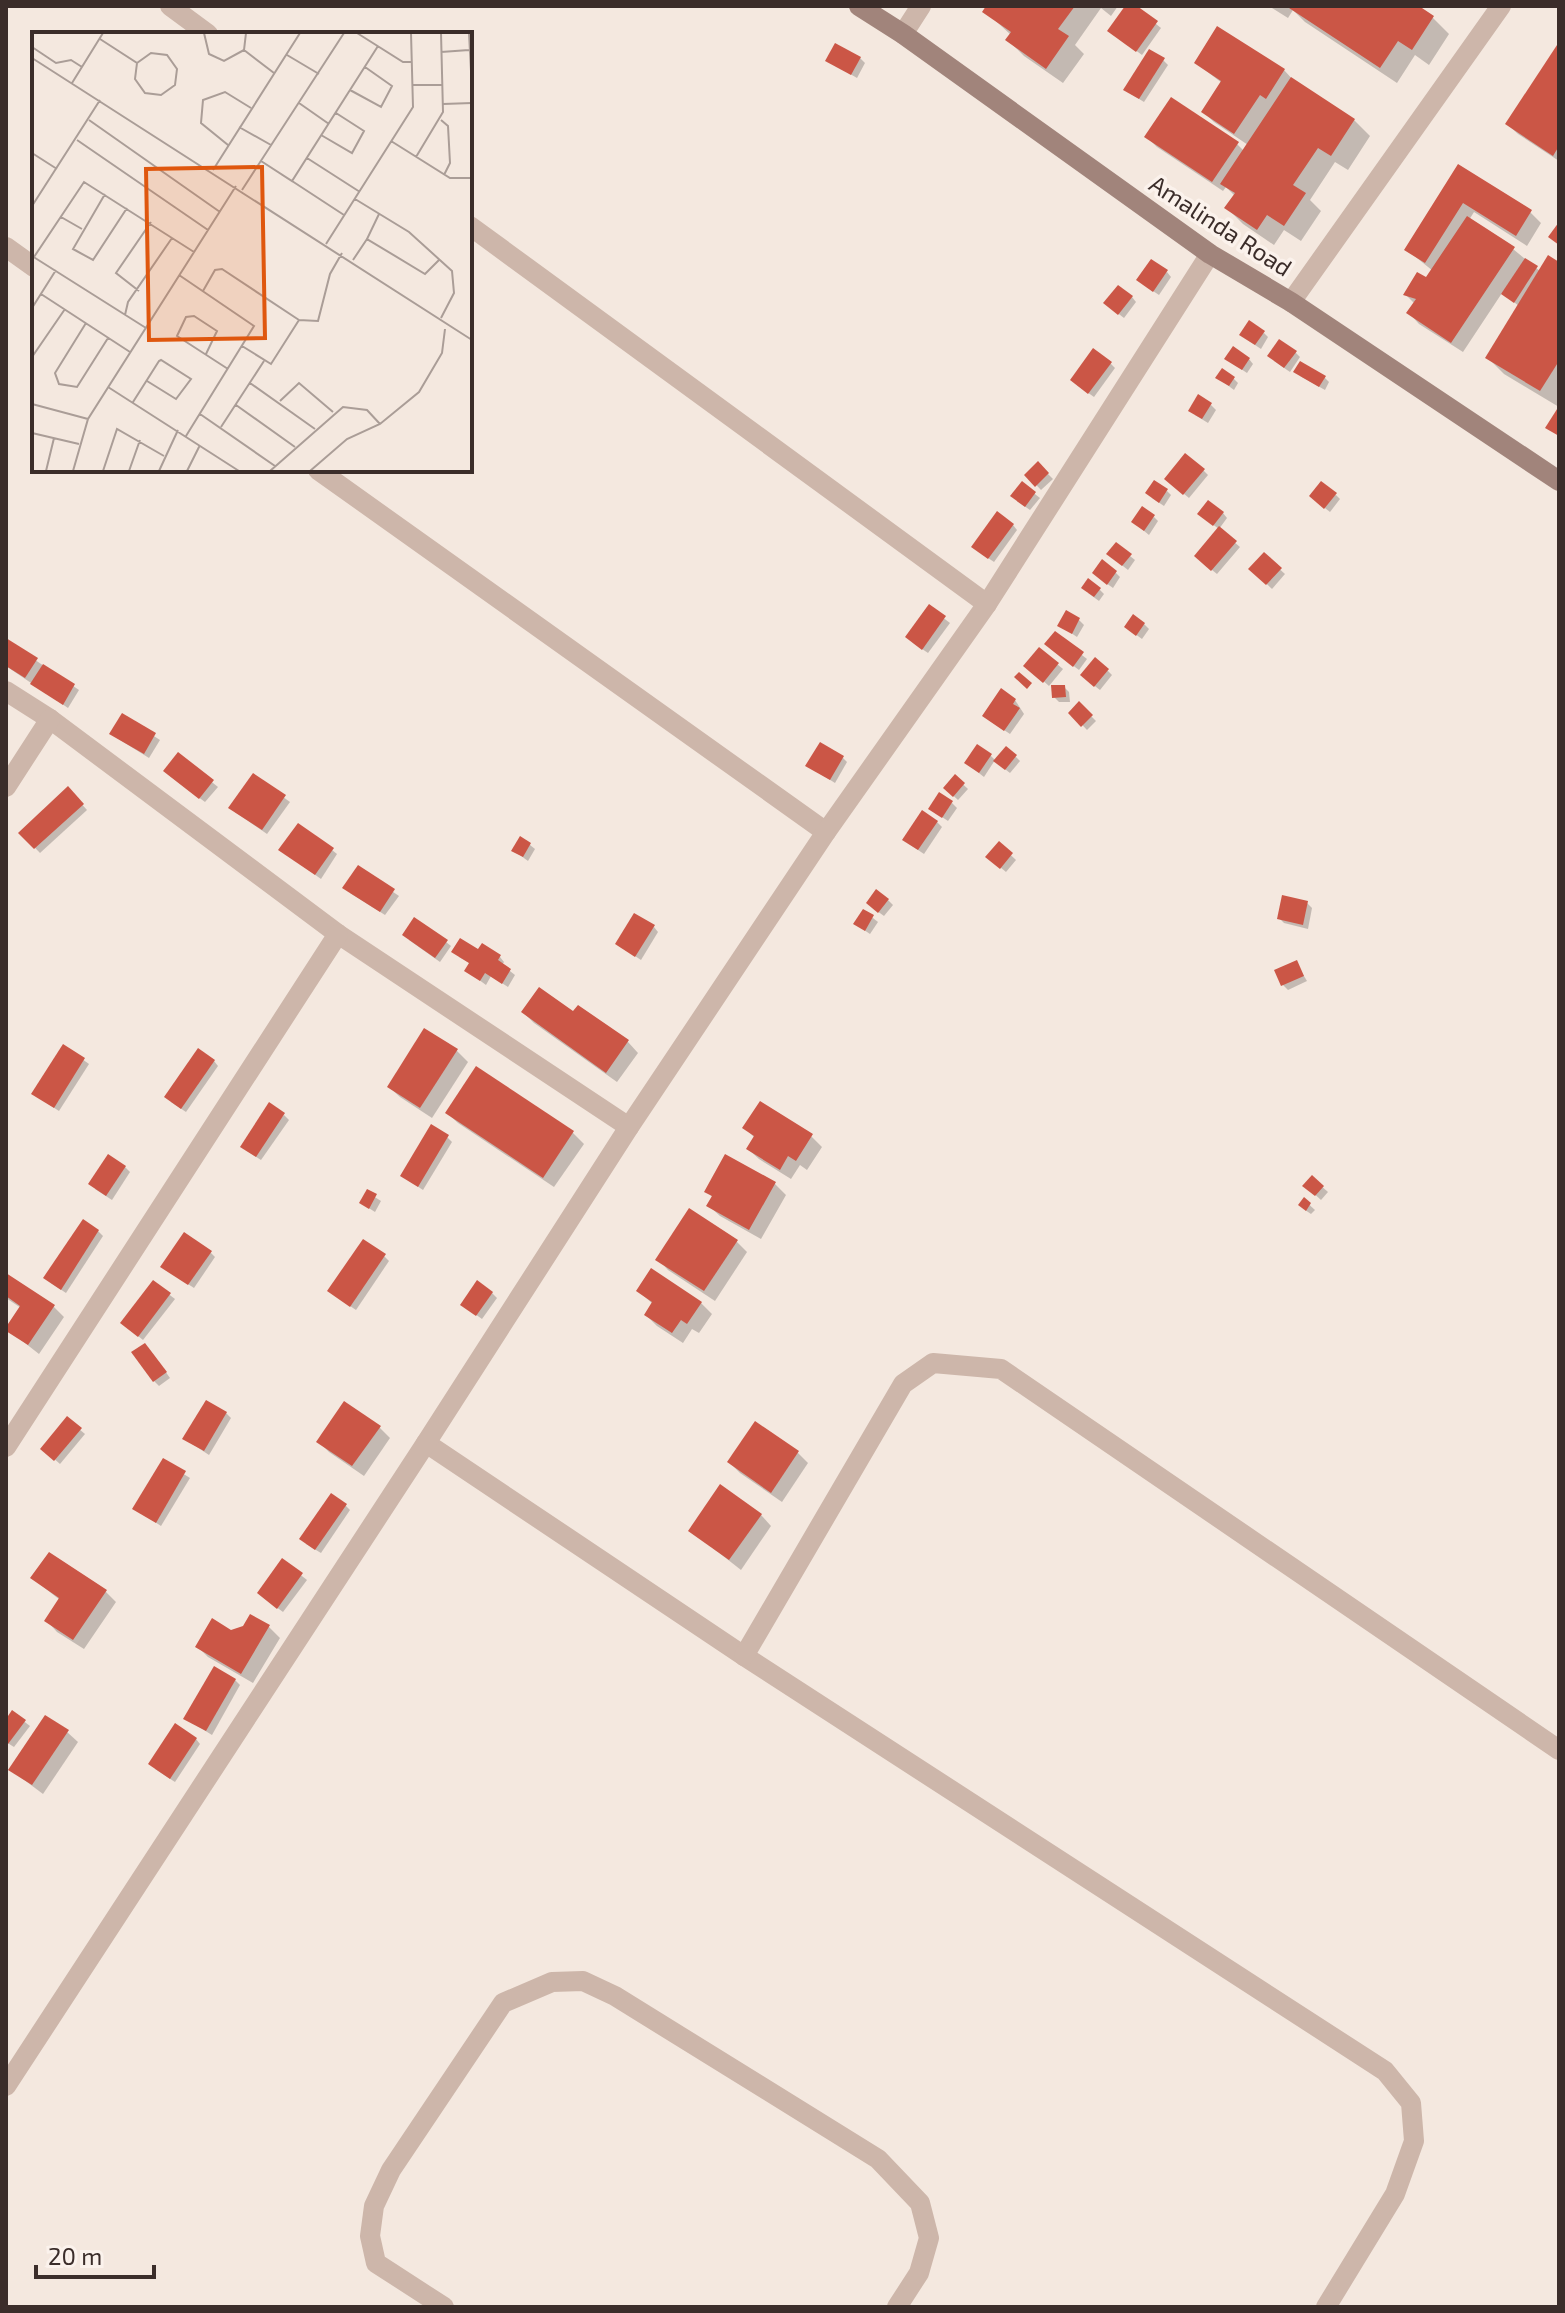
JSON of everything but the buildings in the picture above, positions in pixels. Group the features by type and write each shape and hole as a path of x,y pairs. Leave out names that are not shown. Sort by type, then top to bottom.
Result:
{"street":[{"path":"170,6 205,32"},
{"name":"Amalinda Road","path":"859,6 903,34 1210,254 1291,302 1559,481"},
{"path":"903,34 921,6"},
{"path":"1291,302 1501,6"},
{"path":"472,227 987,604"},
{"path":"6,247 32,266"},
{"path":"6,2086 629,1127 826,832 987,604 1210,254"},
{"path":"321,472 826,832"},
{"path":"6,691 50,719 338,934 629,1127"},
{"path":"6,787 50,719"},
{"path":"6,1447 338,934"},
{"path":"744,1656 903,1384 933,1363 972,1365 1001,1369 1559,1750"},
{"path":"426,1443 744,1656 1385,2071 1411,2103 1414,2141 1395,2194 1326,2307"},
{"path":"444,2307 376,2263 370,2236 374,2206 391,2170 503,2003 552,1982 568,1981 583,1981 615,1996 878,2159 920,2203 929,2238 919,2273 897,2307"}]}
